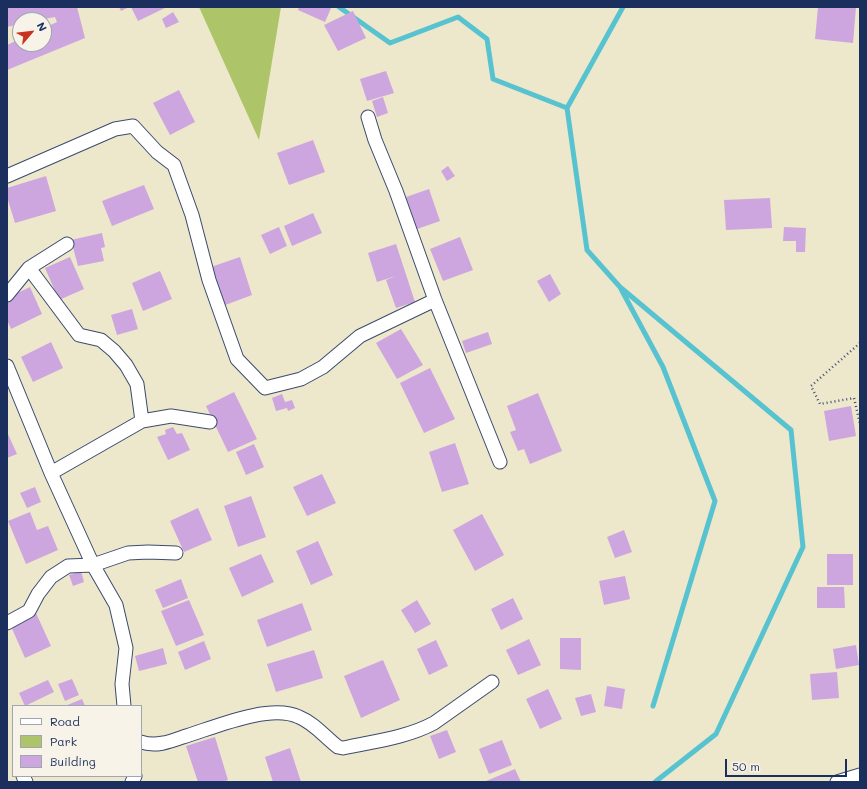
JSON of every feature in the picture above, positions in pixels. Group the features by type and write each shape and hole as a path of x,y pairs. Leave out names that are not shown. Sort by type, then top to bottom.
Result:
{"street":[{"path":"368,117 375,140 396,191 435,300 500,462"},
{"path":"7,176 115,129 133,126 157,152 174,165 192,215 209,280 237,359 265,388 301,379 323,367 360,336 435,300"},
{"path":"7,295 29,268 67,244"},
{"path":"29,268 79,335 101,340 126,365 137,384 142,421"},
{"path":"7,366 51,473 93,565 116,606 126,648 122,684 124,705"},
{"path":"51,473 142,421 172,416 210,422"},
{"path":"7,623 29,611 38,594 51,577 68,566 93,565 128,553 176,553"},
{"path":"142,742 148,744 163,743 250,716 273,712 286,712 306,720 338,746 348,748 411,734 425,728 492,682"},
{"path":"837,782 860,775"}],"path":[{"path":"860,343 811,386 820,404 854,398 860,424"}],"green space":[{"path":"199,7 281,7 259,140"}],"building":[{"path":"7,7 77,7 85,38 52,52 52,24 57,22 55,17 52,18 52,12 12,12 12,26 7,27"},
{"path":"119,7 129,7 121,11"},
{"path":"131,7 167,7 138,21"},
{"path":"299,7 331,8 325,22 298,10"},
{"path":"818,7 856,7 853,43 815,39"},
{"path":"353,11 366,38 338,51 324,25"},
{"path":"173,12 179,22 166,28 162,19"},
{"path":"12,43 12,52 51,52 7,70 7,45"},
{"path":"386,71 394,93 367,101 360,79"},
{"path":"179,90 195,122 170,135 153,103"},
{"path":"383,97 388,113 377,117 372,101"},
{"path":"313,140 325,172 289,185 277,153"},
{"path":"448,166 455,176 447,181 441,171"},
{"path":"46,176 56,211 15,223 7,197 7,188"},
{"path":"144,185 154,209 112,226 102,201"},
{"path":"429,189 440,221 417,229 406,197"},
{"path":"770,198 772,228 726,230 724,200"},
{"path":"313,213 322,233 292,246 284,226"},
{"path":"279,227 287,246 270,254 261,235"},
{"path":"784,227 806,228 805,252 796,252 796,241 783,241"},
{"path":"102,233 105,247 101,248 104,261 78,266 71,240"},
{"path":"460,237 473,270 443,281 430,249"},
{"path":"396,244 415,302 396,308 386,280 396,276 377,282 368,253"},
{"path":"70,257 84,289 59,300 45,268"},
{"path":"240,257 252,295 220,307 208,268"},
{"path":"160,271 172,299 143,311 132,283"},
{"path":"550,274 561,294 549,302 537,281"},
{"path":"30,287 42,314 11,329 7,320 7,298"},
{"path":"132,309 138,329 117,335 111,315"},
{"path":"401,329 423,365 397,379 376,343"},
{"path":"488,332 492,344 466,353 462,341"},
{"path":"51,342 63,368 33,382 21,357"},
{"path":"430,368 455,419 424,433 400,383"},
{"path":"234,392 257,439 228,452 206,406"},
{"path":"538,393 562,451 530,464 524,449 518,451 510,432 516,430 507,406"},
{"path":"282,394 285,402 292,400 295,408 288,411 287,408 276,411 272,398"},
{"path":"851,406 856,436 829,441 824,411"},
{"path":"173,427 177,434 182,433 190,450 168,460 157,437 166,434 165,430"},
{"path":"7,432 17,454 7,458"},
{"path":"455,443 469,484 442,492 429,452"},
{"path":"254,444 264,467 246,475 236,452"},
{"path":"322,474 336,503 307,516 293,487"},
{"path":"35,487 41,502 27,508 20,493"},
{"path":"251,496 266,537 238,547 224,506"},
{"path":"198,508 212,540 184,552 170,521"},
{"path":"30,512 37,530 48,526 58,550 26,564 8,521"},
{"path":"482,514 504,555 475,571 453,530"},
{"path":"624,530 632,552 615,558 607,537"},
{"path":"318,541 333,575 311,585 296,551"},
{"path":"261,554 274,582 242,597 229,568"},
{"path":"827,554 853,554 853,585 827,585"},
{"path":"81,571 84,582 73,586 69,575"},
{"path":"625,576 630,599 604,605 599,581"},
{"path":"181,579 188,598 163,608 155,590"},
{"path":"817,587 844,587 845,608 817,608"},
{"path":"513,598 523,619 501,630 491,609"},
{"path":"189,600 204,635 176,646 161,611"},
{"path":"417,600 431,624 415,633 401,610"},
{"path":"302,603 312,630 267,647 257,620"},
{"path":"36,613 51,646 25,658 10,624"},
{"path":"560,638 581,638 581,670 560,669"},
{"path":"529,639 541,665 518,675 506,650"},
{"path":"436,640 448,666 429,675 417,649"},
{"path":"204,641 211,659 185,670 178,652"},
{"path":"856,645 859,665 836,669 833,649"},
{"path":"163,648 167,664 139,671 135,656"},
{"path":"314,650 323,678 276,692 267,664"},
{"path":"383,660 400,700 361,718 344,676"},
{"path":"837,672 839,698 812,700 810,674"},
{"path":"72,679 79,695 65,701 58,684"},
{"path":"48,680 54,692 27,705 25,705 19,693"},
{"path":"607,686 625,689 622,709 604,706"},
{"path":"548,689 562,719 540,729 526,699"},
{"path":"591,694 596,712 581,716 575,698"},
{"path":"82,699 85,705 67,705"},
{"path":"447,730 456,752 439,759 430,736"},
{"path":"215,737 228,780 222,782 198,782 186,746"},
{"path":"502,740 512,765 489,774 479,749"},
{"path":"290,748 301,782 273,782 265,757"},
{"path":"515,769 521,782 486,781"}],"waterway":[{"path":"339,7 390,43 458,17 487,39 493,79 567,108"},
{"path":"623,7 567,108 587,250 620,287 791,430 803,547 716,734 655,782"},
{"path":"621,289 663,367 715,501 653,706"}]}
